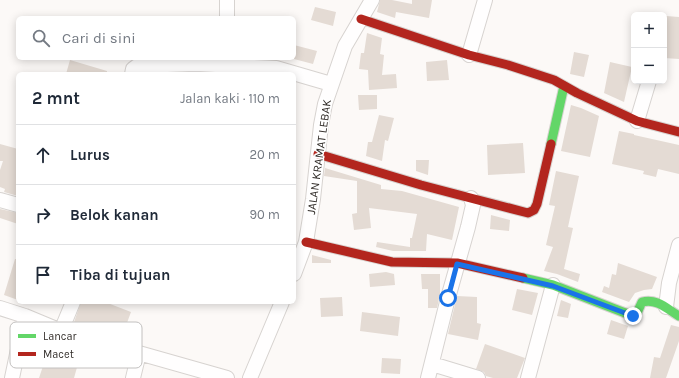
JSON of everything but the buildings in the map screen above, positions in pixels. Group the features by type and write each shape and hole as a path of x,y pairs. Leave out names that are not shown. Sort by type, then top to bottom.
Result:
{"street":[{"path":"227,0 227,16"},
{"name":"JALAN KRAMAT LEBAK","path":"296,269 306,242 313,199 322,118 331,84 345,46 372,0"},
{"path":"469,55 485,0"},
{"path":"361,19 469,55 554,80 605,107 637,121 679,132"},
{"path":"132,72 133,69 137,66 196,64 276,68 290,72"},
{"path":"296,74 331,84"},
{"path":"637,121 648,84"},
{"path":"318,154 421,185 528,212 534,210 537,204 564,86"},
{"path":"428,378 457,264 474,205 472,198"},
{"path":"0,200 16,204"},
{"path":"306,242 392,262 457,264 553,286 633,316 637,313 642,302 651,300 666,307 679,316"},
{"path":"666,307 669,282 679,245"},
{"path":"528,378 553,286"},
{"path":"65,322 72,304"},
{"path":"250,378 281,304"},
{"path":"0,308 39,322"},
{"path":"24,322 25,316"},
{"path":"142,354 227,378"},
{"path":"432,364 478,378"},
{"path":"12,378 14,368"},
{"path":"133,378 135,368"}],"traffic: fast":[{"path":"551,144 564,86"},
{"path":"523,278 553,285 633,316 637,313 642,302 647,301 662,305 679,316"}],"traffic: jam":[{"path":"361,19 469,55 508,65 554,80 577,93 637,121 679,132"},
{"path":"318,154 421,185 528,213 534,210 537,204 551,144"},
{"path":"306,242 392,262 457,263 523,278"}],"route":[{"path":"448,298 457,264 553,286 633,316"}]}
